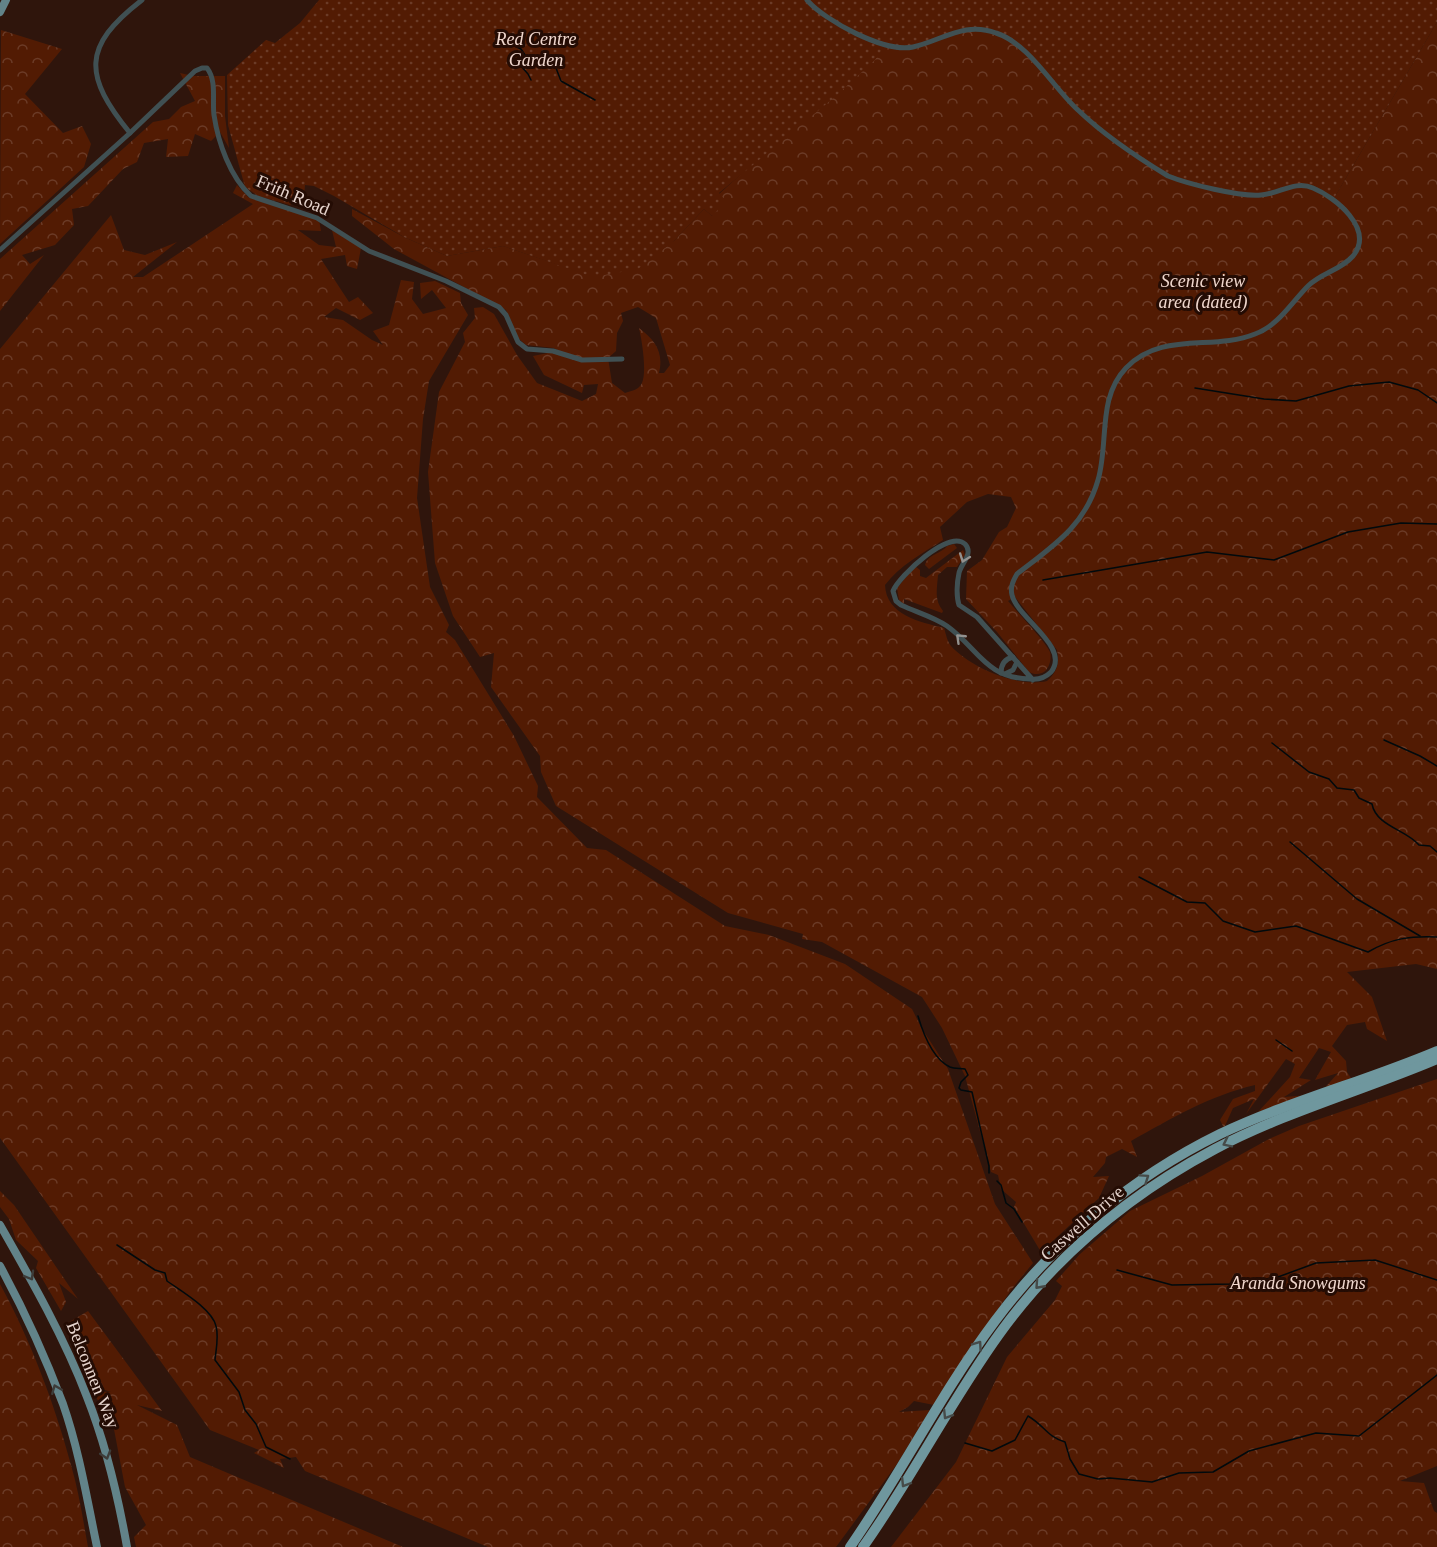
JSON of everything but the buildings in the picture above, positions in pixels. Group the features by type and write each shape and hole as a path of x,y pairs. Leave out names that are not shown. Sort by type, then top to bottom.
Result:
{"highway":[{"name":"Caswell Drive","path":"848,1547 995,1321 1023,1286 1071,1237 1123,1194 1160,1168 1220,1134 1437,1051"},
{"name":"Caswell Drive","path":"863,1547 999,1334 1044,1279 1083,1241 1131,1201 1174,1172 1236,1138 1437,1059"}],"main road":[{"path":"0,12 6,0"},
{"name":"Belconnen Way","path":"0,1225 44,1300 87,1396 107,1456 127,1547"},
{"path":"0,1266 23,1309 63,1405 80,1464 97,1547"}],"street":[{"path":"130,134 113,113 102,94 98,85 96,65 100,46 110,29 142,0"},
{"path":"807,0 831,20 895,48 913,47 964,29 975,28 997,33 1020,47 1087,119 1168,176 1181,182 1259,195 1305,185 1322,192 1333,200 1351,217 1359,232 1358,245 1353,256 1315,280 1278,320 1263,331 1241,338 1158,348 1135,360 1120,375 1110,393 1102,468 1087,506 1073,528 1060,542 1017,574 1011,589 1014,603 1054,651 1055,663 1049,674 1033,680 1003,674 993,669 948,626 896,601 893,591 902,575 948,543 959,541 964,543 968,554 959,575 957,599 959,605 977,617 1033,680"},
{"name":"Frith Road","path":"0,250 130,134 195,71 207,68 212,79 218,133 230,166 243,190 250,196 317,218 369,251 446,281 499,307 506,315 518,342 527,349 553,351 582,360 622,359"},
{"path":"1003,674 1002,663 1006,659 1015,660"},
{"path":"1003,674 1013,670 1015,660"}],"green space":[{"name":"Red Centre Garden","path":"319,0 1437,0 1437,22 1333,200 1305,185 1269,194 1246,194 1168,176 1087,119 1012,41 975,28 909,48 885,45 875,60 837,95 719,193 726,201 712,216 704,209 674,241 638,269 593,277 503,246 447,256 404,237 314,186 305,185 304,196 290,205 258,196 245,187 228,125 227,75 266,40 275,43 300,23"},
{"name":"Scenic view area (dated)","path":"1437,22 1437,969 1416,964 1347,972 1372,997 1387,1041 1367,1029 1365,1022 1347,1025 1332,1046 1346,1061 1347,1072 1351,1078 1322,1091 1338,1073 1315,1080 1331,1052 1319,1048 1299,1078 1311,1080 1284,1097 1310,1095 1258,1112 1290,1077 1295,1064 1286,1059 1246,1114 1254,1099 1233,1108 1224,1128 1220,1120 1233,1099 1255,1091 1255,1085 1207,1101 1131,1141 1137,1157 1122,1149 1106,1157 1105,1163 1093,1177 1109,1176 1099,1198 1041,1252 1014,1207 1016,1202 1001,1189 998,1175 991,1172 965,1076 942,1028 922,997 822,942 802,939 803,934 728,913 556,806 541,772 540,756 491,687 494,653 480,657 453,616 435,563 428,472 439,392 465,342 463,333 475,318 474,308 483,307 494,314 517,355 537,383 582,401 596,394 598,384 584,385 582,393 544,375 533,356 553,352 566,356 554,348 526,345 518,338 506,310 394,249 352,216 352,209 404,237 447,256 503,246 592,276 674,241 704,209 712,216 719,194 885,45 952,32 987,30 1333,200","holes":["638,307 656,318 670,365 664,373 659,373 660,359 657,347 639,328 644,356 642,383 635,390 625,393 612,383 608,358 616,351 617,333 623,321 621,313","988,494 1011,497 1016,508 1007,527 999,532 982,560 967,571 966,599 997,632 1029,672 1042,673 1049,664 1050,652 1008,601 1015,597 1057,650 1057,667 1047,681 1023,682 983,669 970,662 951,646 944,628 906,616 891,604 887,595 885,585 897,572 943,540 940,527 967,502"]},
{"path":"1,30 62,49 25,94 63,133 82,126 91,144 84,167 0,244"},
{"path":"180,73 193,76 225,76 225,116 229,148 220,132 211,141 195,134 188,156 166,157 168,139 144,143 137,162 123,169 88,206 72,209 74,225 55,245 22,255 30,264 44,255 0,311 0,259 153,122 169,119 181,107 195,101"},
{"path":"237,185 248,197 319,220 321,231 298,230 319,245 336,247 332,230 361,248 357,269 347,266 345,255 321,259 349,302 358,297 373,313 360,320 336,308 324,317 343,320 383,345 373,331 389,325 401,280 414,282 412,299 423,314 446,308 432,290 421,299 420,283 435,281 460,293 461,303 468,315 429,381 423,419 417,498 430,587 449,625 446,632 455,640 514,736 538,786 537,797 587,848 606,850 725,926 769,935 845,964 912,1009 948,1069 995,1204 1033,1263 1011,1290 934,1405 914,1401 899,1412 930,1410 897,1464 836,1547 488,1547 305,1471 296,1457 280,1459 284,1468 254,1453 259,1450 210,1430 0,1138 0,349 111,215 124,250 145,255 177,242 133,277 143,277 253,204 233,193"},
{"path":"954,544 957,548 929,569 925,565 932,556"},
{"path":"963,550 965,555 957,567 947,567 938,575 937,598 942,613 904,599 904,604 899,600 897,588 915,566 920,570 920,576 926,578"},
{"name":"Aranda Snowgums","path":"1437,1079 1437,1466 1400,1481 1424,1483 1434,1511 1437,1513 1437,1547 891,1547 956,1462 1007,1357 1055,1300 1062,1286 1056,1281 1080,1254 1130,1211 1202,1176 1269,1139 1299,1126"},
{"path":"0,1191 14,1205 78,1299 59,1283 66,1302 61,1311 36,1268 38,1261 16,1240 9,1219 0,1207"},
{"path":"0,1284 41,1373 65,1442 88,1547 0,1547"},
{"path":"88,1311 162,1411 137,1405 177,1425 190,1457 403,1547 136,1547 134,1537 146,1525 125,1487 113,1424 92,1391 111,1392 93,1386 66,1324"}],"waterway":[{"path":"504,41 521,49 529,61 556,68 561,81 595,100"},
{"path":"513,57 531,80"},
{"path":"1195,388 1264,399 1296,401 1349,386 1389,382 1418,390 1437,403"},
{"path":"1043,580 1207,552 1274,560 1348,532 1401,523 1437,524"},
{"path":"1384,740 1437,766"},
{"path":"1272,743 1309,772 1329,779 1337,788 1354,790 1359,798 1372,804 1379,818 1385,823 1407,835 1419,845 1430,846 1437,852"},
{"path":"1290,842 1357,899 1420,936"},
{"path":"1139,877 1187,902 1205,903 1223,921 1255,932 1296,926 1368,952 1401,939 1437,937"},
{"path":"918,1016 926,1037 939,1058 950,1067 965,1069 968,1075 959,1088 972,1092 989,1173"},
{"path":"1276,1040 1292,1051"},
{"path":"997,1181 1001,1185 1006,1203 1014,1209 1022,1222"},
{"path":"117,1245 155,1270 165,1273 167,1281 209,1313 217,1330 215,1360 239,1392 245,1410 256,1424 266,1447 290,1459"},
{"path":"1117,1270 1172,1285 1231,1284 1278,1277 1316,1263 1375,1260 1437,1280"},
{"path":"965,1443 992,1451 1015,1440 1028,1416 1049,1434 1065,1442 1070,1459 1079,1474 1098,1479 1152,1482 1179,1473 1213,1472 1249,1451 1316,1433 1359,1436 1437,1375"}]}
